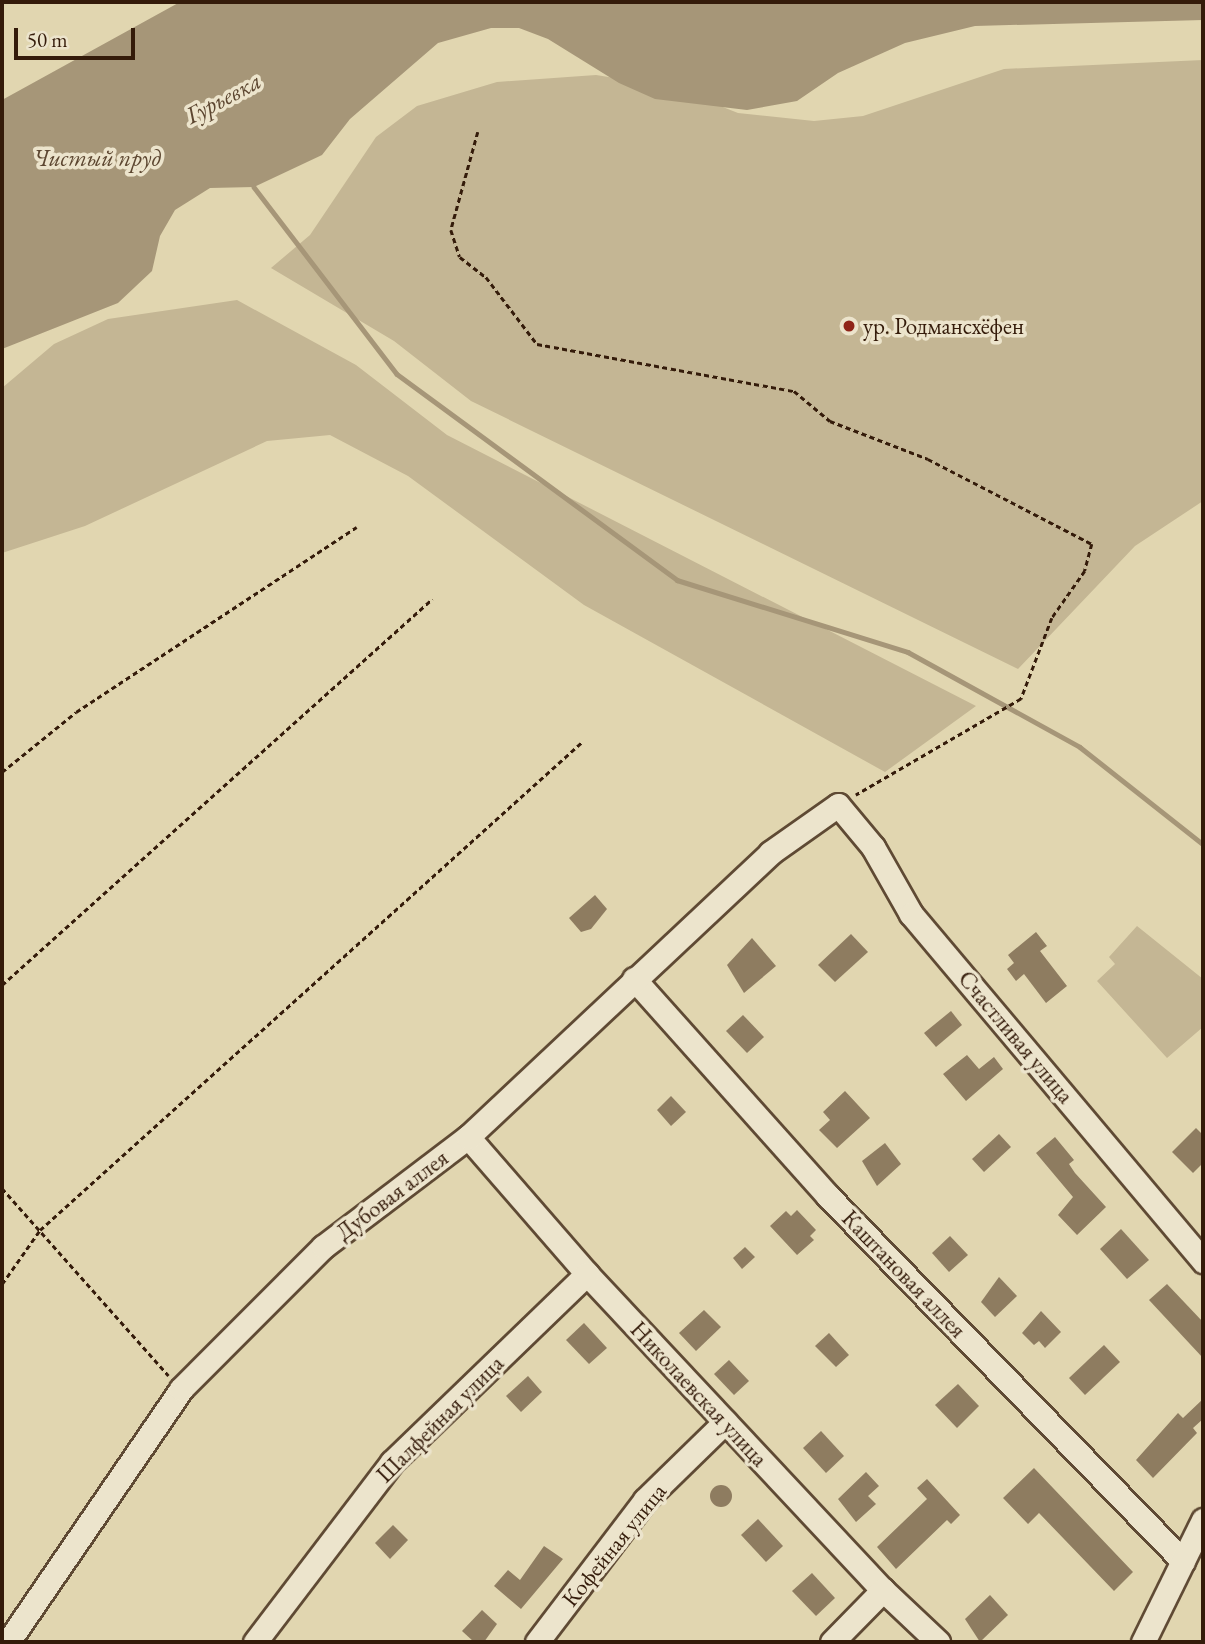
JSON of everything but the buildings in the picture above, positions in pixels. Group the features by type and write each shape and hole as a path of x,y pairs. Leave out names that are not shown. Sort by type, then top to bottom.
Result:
{"street":[{"name":"Дубовая аллея","path":"8,1642 181,1389 323,1247 468,1137 770,853 838,805"},
{"name":"Счастливая улица","path":"838,805 873,847 911,914 1203,1261"},
{"name":"Каштановая аллея","path":"634,979 828,1196 1183,1561"},
{"name":"Николаевская улица","path":"468,1137 587,1274 883,1590 938,1642"},
{"name":"Шалфейная улица","path":"255,1642 392,1462 587,1274"},
{"name":"Кофейная улица","path":"537,1642 645,1500 725,1422"},
{"path":"1143,1642 1203,1520"},
{"path":"832,1642 883,1590"}],"path":[{"path":"478,132 451,230 460,257 486,277 537,344 794,391 830,421 928,459 1092,544 1085,572 1052,618 1021,699 838,805"},
{"path":"2,772 76,712 357,527"},
{"path":"2,985 432,599"},
{"path":"2,1284 40,1230 582,742"},
{"path":"2,1188 181,1389"}],"shaded area":[{"path":"1203,60 1203,501 1135,546 1018,669 471,401 394,341 271,268 310,235 376,137 417,106 497,82 596,75 672,87 738,113 814,121 863,116 1004,69"},
{"path":"237,300 356,365 447,435 976,706 885,772 584,605 408,476 330,435 267,441 85,526 2,553 2,388 54,344 108,319"},
{"path":"1137,926 1203,979 1203,1027 1167,1058 1097,981 1115,964 1109,957"}],"water":[{"name":"Чистый пруд","path":"180,2 1203,2 1203,20 975,26 905,43 838,73 797,101 747,110 655,99 619,83 548,39 519,28 491,28 438,43 350,119 322,155 254,187 210,188 175,210 160,236 152,271 118,303 2,349 2,100"}],"waterway":[{"path":"254,187 397,374 677,580 908,652 1080,747 1203,844"}],"place":[{"name":"ур. Родмансхёфен","path":"849,326"}],"water label":[{"name":"Гурьевка","path":"223,98"}]}
